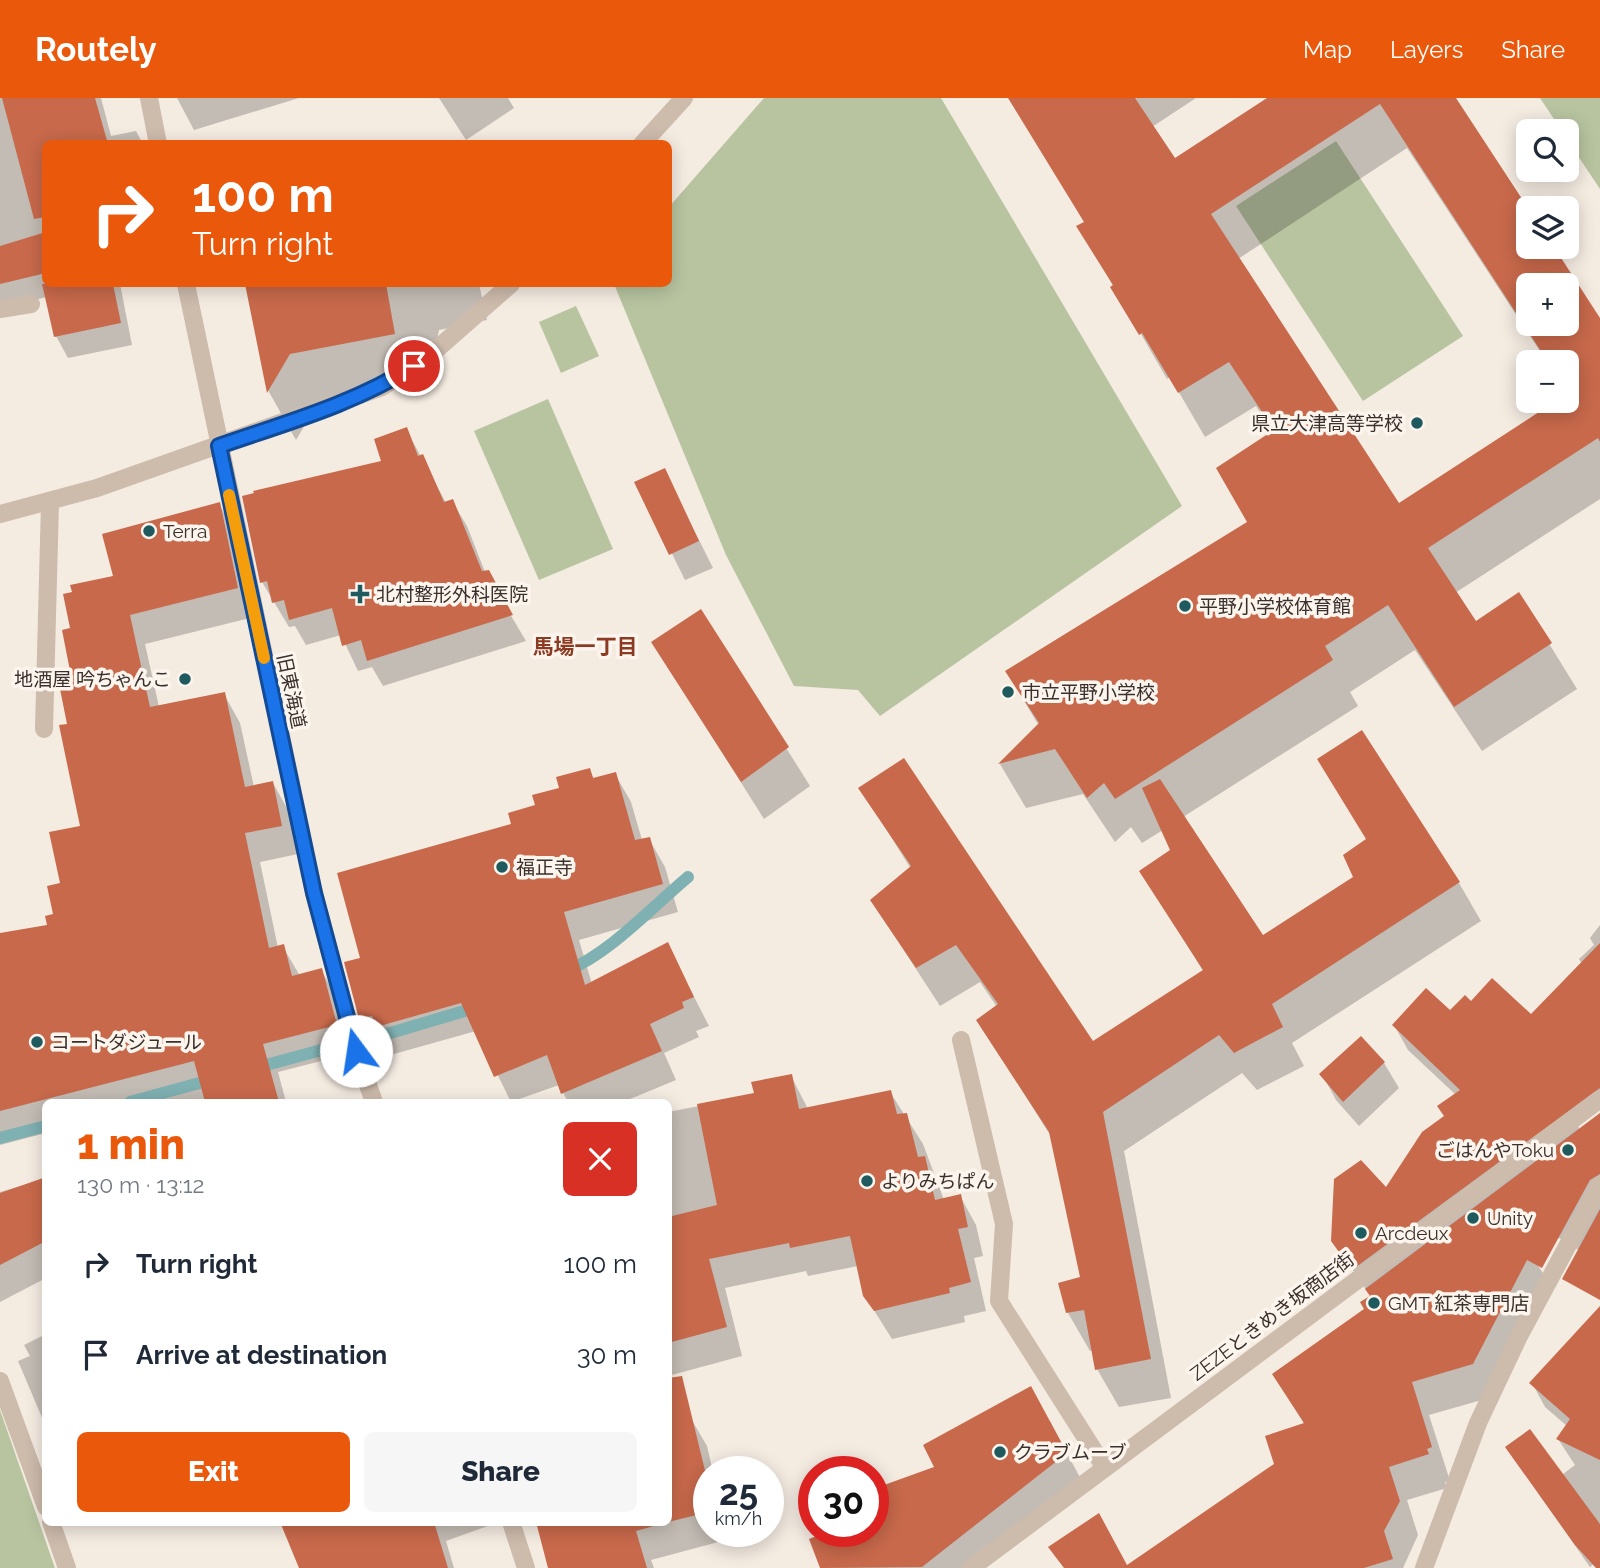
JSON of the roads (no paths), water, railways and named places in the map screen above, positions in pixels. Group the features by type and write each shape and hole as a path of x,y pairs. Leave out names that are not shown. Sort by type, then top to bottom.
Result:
{"street":[{"path":"149,98 157,140"},
{"path":"646,140 684,98"},
{"name":"旧東海道","path":"187,287 314,893 356,1051 373,1099"},
{"path":"0,514 50,503 382,387 429,356 508,287"},
{"path":"0,309 31,304"},
{"path":"44,729 50,503"},
{"path":"961,1040 1004,1224 999,1301 1105,1468"},
{"name":"ZEZEときめき坂商店街","path":"971,1568 1600,1100"},
{"path":"1424,1568 1478,1423 1518,1338 1600,1185"},
{"path":"0,1381 42,1496"},
{"path":"52,1526 67,1568"},
{"path":"512,1526 526,1568"}],"waterway":[{"path":"567,971 615,941 688,877"},
{"path":"387,1034 478,1007"},
{"path":"255,1068 329,1048"},
{"path":"141,1099 214,1079"},
{"path":"0,1138 42,1127"}],"place":[{"name":"県立大津高等学校","path":"1417,423"},
{"name":"Terra","path":"149,531"},
{"name":"北村整形外科医院","path":"360,594"},
{"name":"平野小学校体育館","path":"1185,606"},
{"name":"地酒屋 吟ちゃんこ","path":"185,679"},
{"name":"市立平野小学校","path":"1008,692"},
{"name":"福正寺","path":"502,867"},
{"name":"コートダジュール","path":"37,1042"},
{"name":"ごはんやToku","path":"1568,1150"},
{"name":"よりみちぱん","path":"867,1181"},
{"name":"Unity","path":"1473,1218"},
{"name":"Arcdeux","path":"1361,1233"},
{"name":"GMT 紅茶専門店","path":"1374,1303"},
{"name":"クラブムーブ","path":"1000,1452"}],"district":[{"name":"馬場一丁目","path":"585,646"}]}
